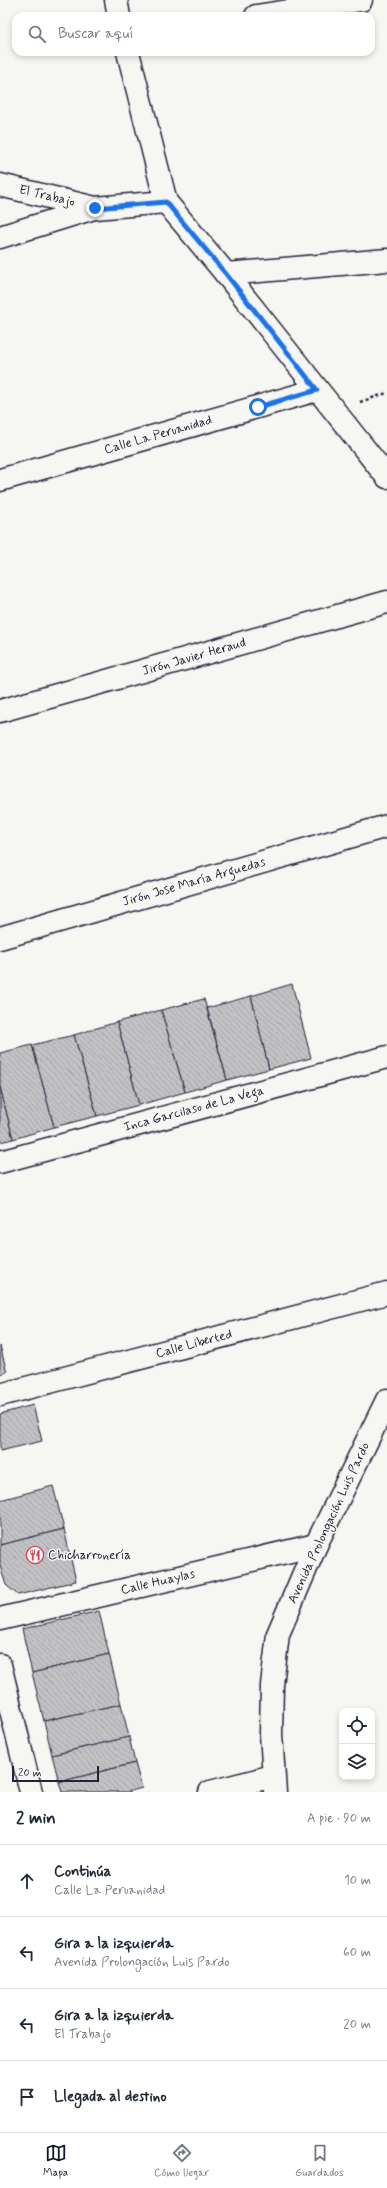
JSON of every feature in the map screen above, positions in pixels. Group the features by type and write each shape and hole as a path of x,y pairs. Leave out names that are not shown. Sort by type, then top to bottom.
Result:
{"street":[{"path":"116,0 118,12"},
{"path":"282,12 362,0"},
{"path":"129,56 166,202 226,274 387,477"},
{"name":"El Trabajo","path":"0,185 95,208 166,202"},
{"path":"0,237 95,208"},
{"path":"226,274 387,260"},
{"name":"Calle La Peruanidad","path":"0,480 317,390"},
{"name":"Jirón Javier Heraud","path":"0,711 387,602"},
{"name":"Jirón Jose María Arguedas","path":"0,938 387,826"},
{"name":"Inca Garcilaso de La Vega","path":"0,1162 387,1057"},
{"name":"Calle Liberted","path":"0,1395 387,1293"},
{"name":"Avenida Prolongación Luis Pardo","path":"274,1784 271,1734 272,1685 278,1634 316,1545 387,1400"},
{"name":"Calle Huaylas","path":"0,1619 316,1545"},
{"path":"0,1665 32,1792"},
{"path":"210,1792 274,1784"}],"building":[{"path":"292,984 311,1058 269,1069 251,996"},
{"path":"251,996 269,1069 227,1080 207,1008"},
{"path":"204,999 227,1080 185,1092 161,1010"},
{"path":"161,1010 185,1092 139,1105 117,1022"},
{"path":"117,1022 139,1105 97,1116 74,1035"},
{"path":"74,1035 97,1116 54,1127 32,1045"},
{"path":"32,1045 54,1127 13,1139 0,1087 0,1053"},
{"path":"0,1087 13,1139 0,1142"},
{"path":"0,1346 7,1372 0,1374"},
{"path":"33,1405 42,1441 0,1451 0,1414"},
{"path":"53,1486 64,1529 0,1545 0,1500"},
{"name":"Chicharronería","path":"64,1529 76,1581 18,1595 6,1585 0,1566 0,1545"},
{"path":"99,1611 109,1654 32,1673 22,1629"},
{"path":"109,1654 121,1704 44,1721 32,1673"},
{"path":"121,1704 129,1737 52,1755 44,1721"},
{"path":"129,1737 135,1763 59,1782 52,1755"},
{"path":"135,1763 142,1788 127,1792 62,1792 59,1782"}],"place":[{"name":"Chicharronería","path":"35,1555"}],"route":[{"path":"95,208 166,202 226,274 317,390 258,407"}]}
